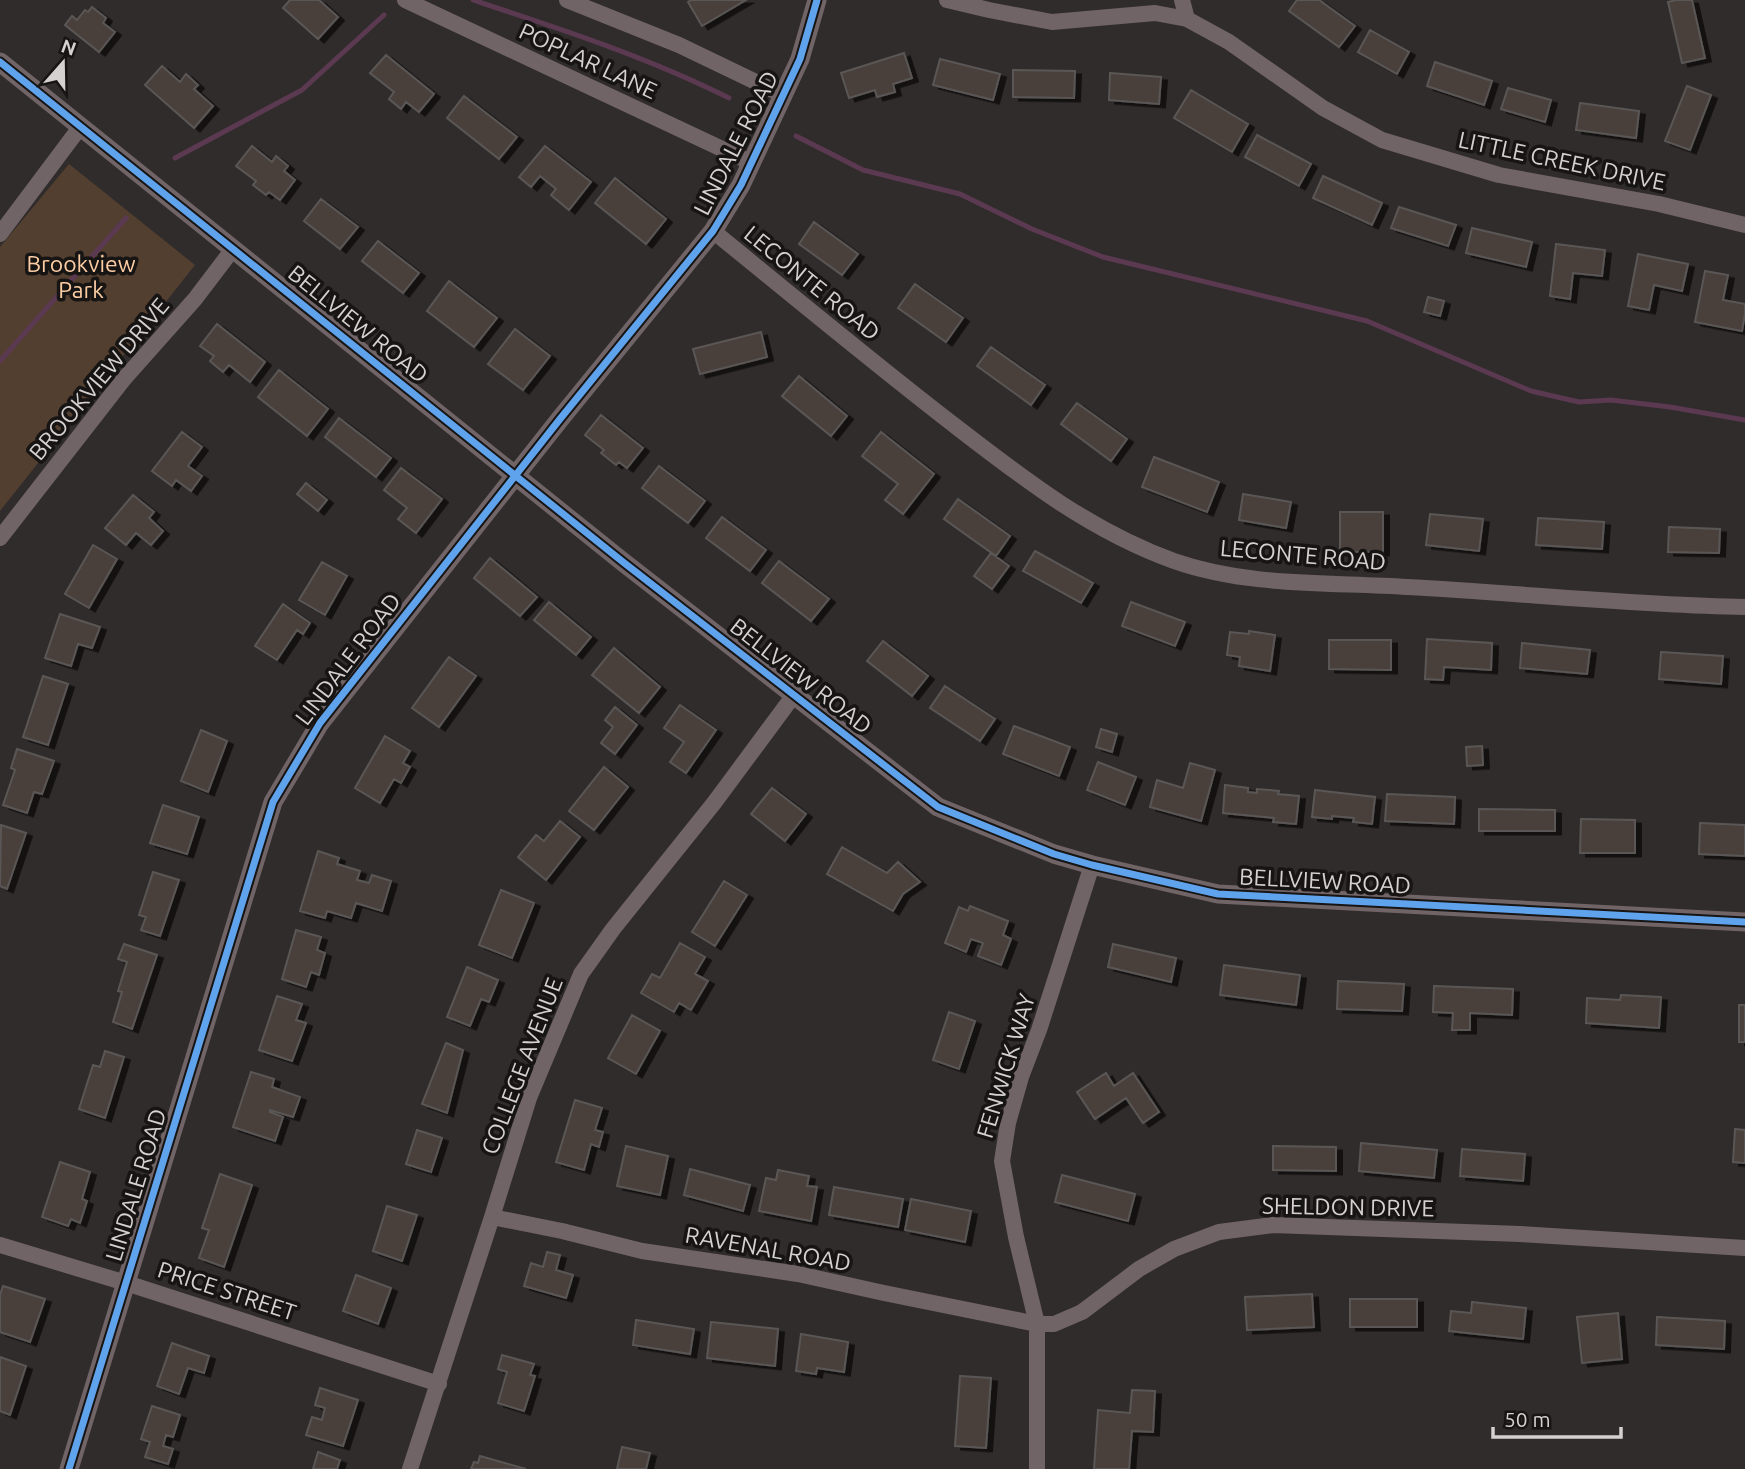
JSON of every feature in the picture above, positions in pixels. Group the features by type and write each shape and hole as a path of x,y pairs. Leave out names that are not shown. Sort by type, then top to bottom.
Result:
{"street":[{"name":"POPLAR LANE","path":"405,0 752,163"},
{"name":"POPLAR LANE","path":"567,0 679,45 783,95"},
{"name":"LINDALE ROAD","path":"69,1469 273,802 320,723 515,475 713,232 752,163 800,58 817,0"},
{"name":"LITTLE CREEK DRIVE","path":"947,0 1052,22 1155,13 1187,19 1229,42 1323,108 1382,141 1499,175 1659,204 1745,225"},
{"path":"1111,17 1131,0"},
{"path":"1182,0 1187,19"},
{"name":"BELLVIEW ROAD","path":"0,62 622,562 938,807 1054,854 1218,894 1745,922"},
{"path":"0,234 81,126"},
{"name":"LECONTE ROAD","path":"713,232 1016,473 1066,508 1119,538 1175,561 1234,576 1291,582 1407,587 1672,606 1745,607"},
{"name":"BROOKVIEW DRIVE","path":"0,538 122,380 195,299 233,249"},
{"name":"COLLEGE AVENUE","path":"410,1469 529,1098 581,974 613,929 715,803 794,695"},
{"name":"FENWICK WAY","path":"1037,1324 1016,1237 1002,1161 1008,1123 1021,1077 1044,1016 1092,865"},
{"name":"RAVENAL ROAD","path":"492,1217 642,1251 798,1275 1037,1324"},
{"name":"SHELDON DRIVE","path":"1037,1324 1054,1324 1082,1312 1139,1269 1174,1249 1219,1232 1273,1225 1520,1234 1745,1248"},
{"name":"PRICE STREET","path":"0,1245 439,1384"},
{"path":"1037,1324 1037,1469"}],"green space":[{"name":"Brookview Park","path":"69,164 195,265 0,511 0,247"}],"building":[{"path":"290,0 319,0 338,17 318,39 283,8"},
{"path":"746,0 702,26 688,2"},
{"path":"1297,0 1319,0 1355,26 1339,47 1289,11"},
{"path":"1692,0 1705,58 1682,63 1668,2"},
{"path":"92,7 106,18 103,23 115,32 99,52 65,25 72,16 77,20 85,10 88,12"},
{"path":"1370,30 1409,52 1397,74 1358,52"},
{"path":"904,53 912,78 893,84 895,92 877,97 875,90 849,98 841,73"},
{"path":"386,55 434,94 419,112 406,102 401,109 389,99 394,92 370,73"},
{"path":"940,59 1000,74 993,100 933,85"},
{"path":"1435,62 1492,81 1484,105 1427,86"},
{"path":"162,66 180,82 186,74 198,85 194,89 213,106 194,128 145,85"},
{"path":"1013,70 1075,71 1074,98 1013,97"},
{"path":"1110,73 1161,77 1159,104 1109,100"},
{"path":"1687,86 1711,95 1690,150 1665,141"},
{"path":"1508,88 1551,100 1545,122 1501,109"},
{"path":"1191,90 1248,124 1232,152 1174,118"},
{"path":"464,96 517,137 499,159 447,118"},
{"path":"1580,103 1639,111 1636,138 1576,130"},
{"path":"1257,135 1311,164 1299,186 1245,157"},
{"path":"252,146 272,162 276,156 288,166 284,171 295,180 280,200 269,192 266,195 253,185 256,181 236,166"},
{"path":"545,146 591,182 569,210 551,195 556,189 540,176 531,187 519,177"},
{"path":"1323,176 1382,203 1372,225 1313,198"},
{"path":"615,178 666,219 646,244 595,203"},
{"path":"321,199 358,227 340,249 304,221"},
{"path":"1399,207 1456,225 1448,246 1391,228"},
{"path":"814,222 858,254 842,275 799,244"},
{"path":"1472,228 1532,242 1526,267 1466,253"},
{"path":"378,241 419,273 403,293 362,261"},
{"path":"1556,244 1605,250 1602,276 1573,273 1570,299 1550,296"},
{"path":"1638,254 1688,264 1682,291 1654,285 1649,310 1628,306"},
{"path":"1705,271 1728,275 1723,300 1745,304 1742,331 1695,322"},
{"path":"449,281 497,318 474,347 427,311"},
{"path":"915,284 963,318 946,342 898,308"},
{"path":"1428,297 1444,301 1440,316 1424,312"},
{"path":"217,324 265,362 250,382 229,365 223,372 210,361 214,356 200,346"},
{"path":"515,329 550,356 523,390 488,364"},
{"path":"761,332 767,357 700,374 693,349"},
{"path":"991,347 1045,385 1031,405 977,366"},
{"path":"279,370 328,409 307,436 258,397"},
{"path":"799,376 847,416 831,436 782,396"},
{"path":"1077,403 1127,439 1111,461 1061,424"},
{"path":"601,415 643,448 627,468 619,462 616,465 601,453 604,450 585,435"},
{"path":"339,418 391,458 376,477 325,437"},
{"path":"182,432 202,447 188,466 202,476 191,491 176,480 172,486 152,471"},
{"path":"881,432 934,474 903,514 885,500 898,484 862,456"},
{"path":"1154,457 1219,482 1207,512 1142,487"},
{"path":"659,466 705,501 688,523 642,488"},
{"path":"401,468 442,499 416,533 398,519 407,508 384,490"},
{"path":"306,483 327,500 318,511 297,494"},
{"path":"1243,494 1291,502 1286,528 1239,520"},
{"path":"133,495 154,512 149,518 163,531 151,545 136,533 126,545 105,528"},
{"path":"958,499 1010,536 996,556 944,519"},
{"path":"1340,512 1383,512 1383,552 1340,552"},
{"path":"1430,514 1483,519 1479,551 1426,545"},
{"path":"722,517 766,550 750,571 706,538"},
{"path":"1538,518 1604,522 1602,549 1536,545"},
{"path":"1669,527 1720,529 1719,553 1668,552"},
{"path":"93,545 117,559 89,608 65,594"},
{"path":"1035,551 1093,583 1081,603 1023,571"},
{"path":"991,553 1009,566 992,589 974,576"},
{"path":"490,558 537,597 520,616 474,578"},
{"path":"779,561 829,599 811,621 762,583"},
{"path":"322,562 347,576 325,615 299,600"},
{"path":"549,602 591,637 576,655 534,620"},
{"path":"1131,602 1185,622 1175,646 1122,626"},
{"path":"283,604 310,623 303,634 297,630 277,660 255,646"},
{"path":"60,614 100,627 92,648 78,644 71,666 45,658"},
{"path":"1249,631 1275,635 1270,671 1239,666 1240,657 1227,655 1230,632 1249,634"},
{"path":"1427,639 1492,643 1491,670 1444,667 1443,680 1425,679"},
{"path":"1329,640 1391,640 1391,670 1329,669"},
{"path":"883,641 928,676 912,696 867,661"},
{"path":"1522,643 1590,650 1587,674 1520,668"},
{"path":"614,648 660,687 639,713 592,675"},
{"path":"1661,652 1723,656 1721,684 1659,679"},
{"path":"449,657 476,676 439,727 412,708"},
{"path":"43,676 68,684 48,745 23,737"},
{"path":"945,686 995,719 980,741 930,708"},
{"path":"680,705 716,730 686,773 670,762 684,742 664,728"},
{"path":"615,707 637,725 615,754 601,743 613,727 605,720"},
{"path":"1014,726 1070,747 1059,776 1003,754"},
{"path":"1101,729 1117,734 1112,752 1096,747"},
{"path":"201,730 227,741 208,792 181,781"},
{"path":"385,736 410,751 403,763 410,767 401,783 394,779 380,803 355,788"},
{"path":"1482,746 1483,765 1467,766 1466,747"},
{"path":"17,749 54,761 42,794 34,792 27,813 3,805 15,770 11,768"},
{"path":"1098,762 1136,777 1125,805 1087,790"},
{"path":"1190,763 1215,770 1201,821 1150,807 1157,780 1183,788"},
{"path":"604,767 628,787 594,830 569,811"},
{"path":"1225,785 1248,788 1248,792 1257,793 1257,789 1299,796 1296,824 1273,822 1274,818 1223,813"},
{"path":"772,788 806,814 785,841 751,814"},
{"path":"1315,790 1375,797 1372,824 1353,822 1354,818 1312,817"},
{"path":"1387,794 1455,797 1454,824 1385,821"},
{"path":"163,805 199,817 187,854 150,843"},
{"path":"1479,809 1555,810 1555,831 1479,831"},
{"path":"1581,819 1635,820 1635,853 1580,853"},
{"path":"560,821 580,837 546,880 518,857 536,835 544,841"},
{"path":"1700,823 1745,825 1745,856 1699,854"},
{"path":"1,825 26,833 7,889 0,886"},
{"path":"842,847 887,873 898,862 920,882 903,894 893,911 827,874"},
{"path":"318,851 339,858 337,864 360,871 357,880 369,883 372,875 391,881 382,911 356,903 351,918 327,911 325,918 300,911"},
{"path":"153,872 179,880 160,936 141,930 146,917 139,915"},
{"path":"724,881 747,895 715,946 692,932"},
{"path":"501,890 534,903 512,958 479,945"},
{"path":"970,906 1008,921 1003,935 1011,939 1001,965 978,956 983,943 971,939 966,952 945,943 959,907 968,911"},
{"path":"296,930 321,937 317,950 325,953 319,975 311,972 306,987 282,979"},
{"path":"680,943 705,957 695,974 708,981 691,1010 679,1003 674,1012 641,993 652,974 660,978"},
{"path":"124,944 157,955 132,1029 113,1022 122,992 118,991 127,962 118,959"},
{"path":"1113,944 1176,958 1171,982 1108,967"},
{"path":"1224,965 1300,975 1296,1005 1220,995"},
{"path":"467,967 498,980 489,1002 481,999 470,1026 447,1017"},
{"path":"1338,981 1404,984 1402,1011 1337,1009"},
{"path":"1434,986 1513,989 1512,1015 1470,1013 1470,1030 1452,1030 1453,1013 1433,1012"},
{"path":"1621,995 1661,997 1659,1028 1586,1023 1587,998 1620,1000"},
{"path":"277,996 302,1004 296,1020 306,1023 292,1061 259,1050"},
{"path":"1739,1005 1745,1005 1745,1042 1739,1042"},
{"path":"949,1012 975,1021 959,1069 933,1060"},
{"path":"632,1015 660,1031 636,1074 608,1058"},
{"path":"446,1043 463,1050 447,1113 422,1104"},
{"path":"105,1051 124,1057 105,1118 79,1109 93,1065 100,1067"},
{"path":"251,1072 274,1079 272,1087 300,1097 293,1117 270,1110 283,1117 275,1141 233,1127"},
{"path":"1106,1073 1114,1086 1133,1073 1159,1112 1143,1123 1126,1098 1095,1119 1077,1092"},
{"path":"575,1100 602,1108 595,1130 603,1132 599,1147 591,1144 584,1170 556,1162"},
{"path":"1735,1129 1745,1130 1745,1163 1733,1162"},
{"path":"417,1130 442,1138 431,1172 406,1164"},
{"path":"1361,1143 1437,1150 1434,1178 1359,1171"},
{"path":"626,1146 668,1156 660,1195 617,1186"},
{"path":"1273,1146 1336,1147 1336,1171 1273,1170"},
{"path":"1462,1149 1525,1154 1523,1181 1460,1176"},
{"path":"60,1162 90,1172 82,1199 87,1201 80,1223 71,1219 68,1226 42,1217"},
{"path":"690,1169 750,1185 743,1211 684,1195"},
{"path":"778,1170 809,1176 807,1186 817,1187 811,1221 759,1211 766,1178 776,1180"},
{"path":"220,1174 252,1185 224,1267 199,1258 209,1230 202,1228"},
{"path":"1062,1175 1135,1194 1128,1221 1055,1202"},
{"path":"834,1187 903,1199 898,1227 829,1215"},
{"path":"911,1199 971,1211 965,1242 905,1230"},
{"path":"387,1206 417,1215 402,1261 373,1251"},
{"path":"547,1252 560,1255 556,1270 573,1275 566,1298 524,1286 531,1263 543,1267"},
{"path":"356,1275 391,1288 378,1324 343,1311"},
{"path":"3,1286 45,1299 30,1342 0,1332 0,1295"},
{"path":"1312,1294 1314,1327 1247,1330 1245,1297"},
{"path":"1350,1299 1417,1299 1417,1327 1350,1327"},
{"path":"1472,1302 1526,1308 1523,1339 1449,1331 1451,1311 1471,1313"},
{"path":"1618,1313 1622,1359 1582,1363 1577,1317"},
{"path":"1657,1317 1725,1321 1724,1349 1656,1345"},
{"path":"636,1320 694,1329 690,1354 633,1345"},
{"path":"711,1322 778,1329 775,1366 707,1358"},
{"path":"801,1334 848,1342 844,1372 817,1368 816,1374 796,1371"},
{"path":"172,1343 209,1356 204,1373 188,1368 179,1394 157,1386"},
{"path":"502,1355 534,1364 530,1375 535,1376 524,1411 498,1403 507,1372 498,1369"},
{"path":"0,1357 26,1366 10,1415 0,1411"},
{"path":"960,1376 991,1378 986,1448 955,1446"},
{"path":"320,1388 358,1400 343,1446 306,1435 312,1417 322,1420 325,1408 315,1405"},
{"path":"1132,1390 1155,1391 1153,1432 1132,1431 1129,1469 1094,1469 1098,1410 1130,1413"},
{"path":"152,1406 180,1415 173,1437 166,1435 163,1446 173,1449 168,1464 145,1457 150,1442 141,1439"},
{"path":"622,1447 650,1453 646,1469 617,1469"},
{"path":"318,1452 340,1460 337,1469 313,1469"},
{"path":"480,1456 526,1469 471,1469 474,1462 478,1463"}],"waterway":[{"path":"473,0 635,57 729,98"},
{"path":"175,158 302,90 384,15"},
{"path":"796,136 863,170 960,194 1032,229 1103,257 1367,321 1531,391 1579,402 1611,400 1745,420"},
{"path":"0,361 126,218"}],"cycle path":[{"path":"69,1469 273,802 320,723 560,419 713,231 741,185 800,59 817,0"},
{"path":"0,62 623,562 938,807 1054,854 1218,894 1745,922"}]}
